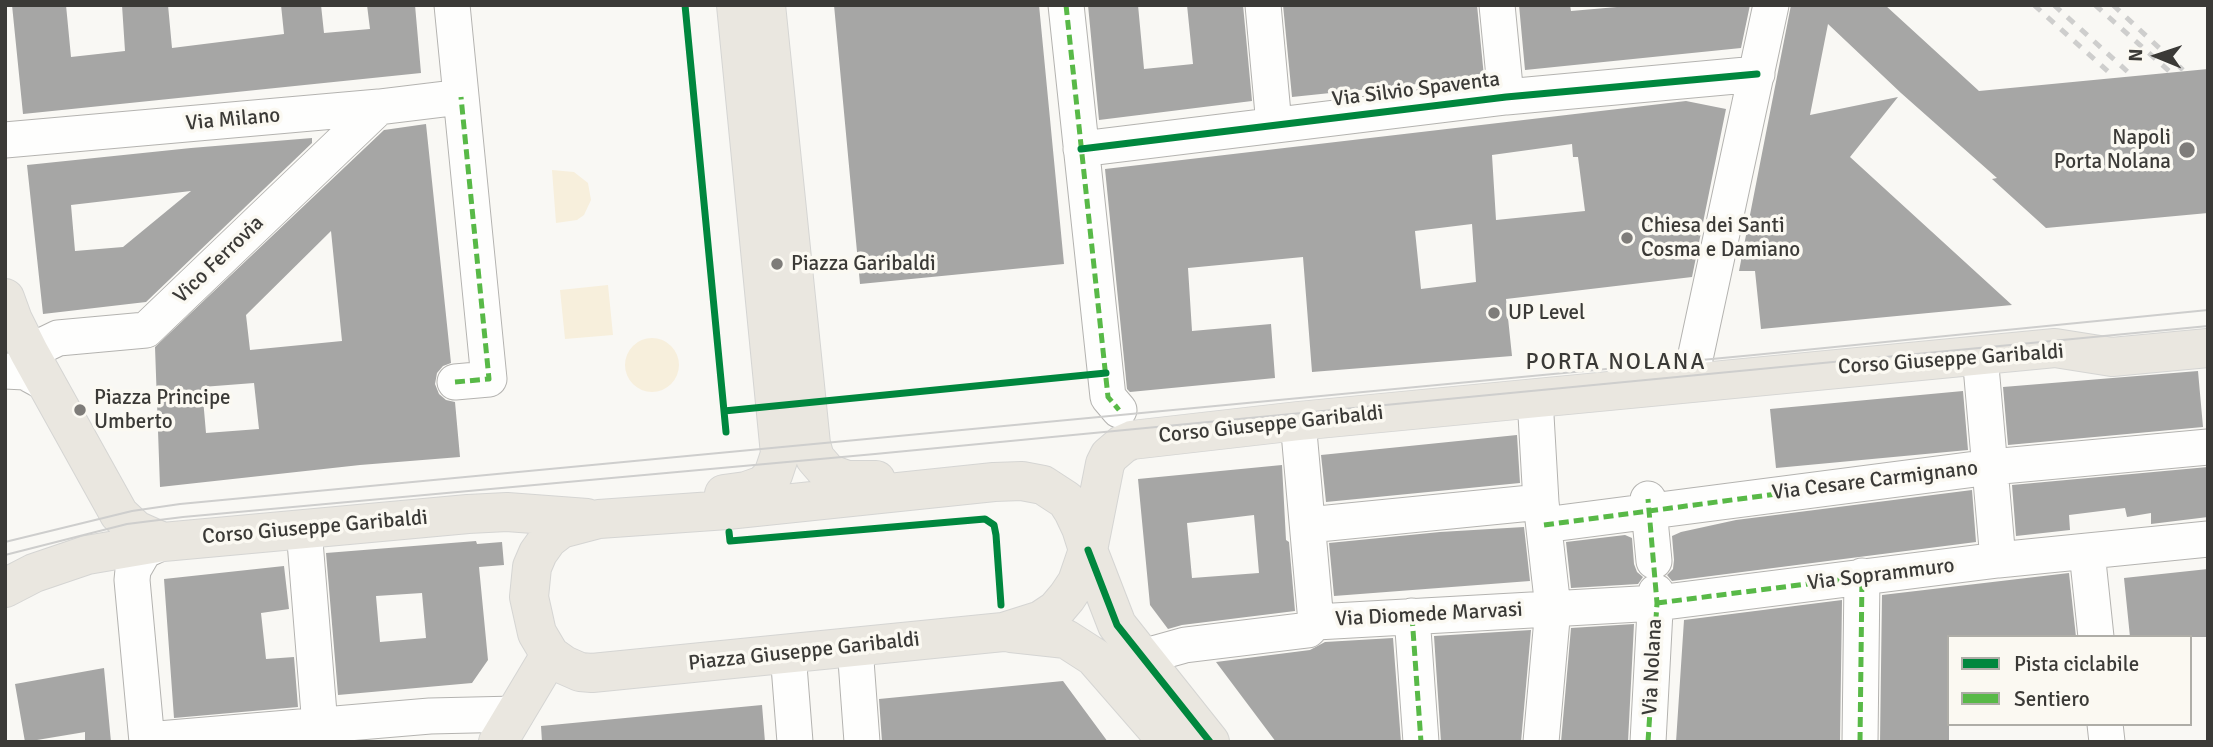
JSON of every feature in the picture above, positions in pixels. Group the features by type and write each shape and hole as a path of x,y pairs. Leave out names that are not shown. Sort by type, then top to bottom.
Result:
{"main road":[{"path":"670,515 725,494 756,489 773,475 779,462 736,5"},
{"path":"766,5 803,383 813,451 821,467 838,478 941,487"},
{"path":"5,298 27,369 123,519 136,530 163,542"},
{"name":"Corso Giuseppe Garibaldi","path":"1088,550 1105,464 1109,456 1132,440 2055,348 2112,356 2208,348"},
{"path":"507,728 550,655 537,633 529,597 532,567 548,539 561,529 599,519 670,515 1021,481 1043,485 1066,500 1077,520 1117,625 1210,742"},
{"name":"Corso Giuseppe Garibaldi","path":"163,542 468,514 507,512 599,519"},
{"path":"5,588 34,573 87,555 163,542"},
{"name":"Piazza Giuseppe Garibaldi","path":"550,655 580,672 592,673 1003,632 1041,620 1056,611 1077,582 1088,550"},
{"path":"1003,632 1066,639 1094,657 1168,742"}],"street":[{"path":"452,5 489,379 455,382"},
{"path":"1066,5 1108,397 1119,410"},
{"path":"1263,5 1273,125"},
{"path":"1497,5 1506,97"},
{"path":"1694,382 1693,368 1771,5"},
{"name":"Via Silvio Spaventa","path":"1081,149 1506,97 1757,74"},
{"name":"Via Milano","path":"5,140 379,107 461,97"},
{"name":"Vico Ferrovia","path":"27,369 58,338 146,330 379,107"},
{"path":"1980,355 1998,560"},
{"path":"1535,398 1553,608 1541,742"},
{"path":"1298,422 1316,622"},
{"name":"Via Cesare Carmignano","path":"1308,524 1543,514 1649,505 1784,493 1991,467 2208,447"},
{"name":"Via Nolana","path":"1648,742 1656,585 1649,505"},
{"path":"304,529 320,726"},
{"name":"Via Soprammuro","path":"1553,608 1656,585 1862,576 2208,539"},
{"path":"163,542 144,551 133,570 132,580 147,741 430,716 507,728"},
{"path":"2087,552 2096,635"},
{"path":"1860,742 1862,576"},
{"name":"Via Diomede Marvasi","path":"1142,657 1185,645 1308,630 1316,622 1553,608"},
{"path":"1412,616 1421,742"},
{"path":"855,646 862,742"},
{"path":"788,653 795,742"}],"shaded area":[{"path":"552,170 574,172 588,183 591,200 584,215 577,220 556,223"},
{"path":"608,285 613,335 565,339 560,290"},
{"path":"652,338 671,346 679,365 671,384 652,392 633,384 625,365 633,346"}],"building":[{"path":"12,5 66,5 71,57 125,51 122,5 168,5 172,48 284,34 281,5 321,5 324,33 370,29 367,5 415,5 421,73 23,114"},
{"path":"834,5 1039,5 1064,264 860,284"},
{"path":"1088,5 1138,5 1144,69 1193,64 1187,5 1243,5 1252,101 1099,120"},
{"path":"1283,5 1477,5 1484,77 1292,97"},
{"path":"1519,5 1570,5 1571,11 1640,5 1750,5 1741,48 1525,70"},
{"path":"1791,5 1885,5 1979,91 2208,69 2208,213 2046,228 1992,179 1997,178 1828,24 1810,115 1898,97 1850,157 2012,305 1761,329 1755,271 1739,271"},
{"path":"1686,101 1726,109 1692,277 1506,299 1512,356 1312,372 1303,257 1188,268 1192,331 1271,324 1275,378 1130,392 1127,389 1105,169","holes":["1572,144 1573,157 1578,157 1585,211 1496,220 1492,155","1472,224 1476,282 1421,289 1415,231"]},
{"path":"426,124 451,363 443,366 437,373 435,384 439,394 446,400 455,402 460,457 160,487 155,347 384,130","holes":["331,231 342,341 250,350 246,315","254,383 259,429 206,433 202,387"]},
{"path":"312,138 312,143 146,302 43,314 27,165","holes":["191,191 123,247 75,251 71,205"]},
{"path":"2198,371 2203,427 2008,445 2003,387"},
{"path":"1963,391 1968,450 1776,468 1770,409"},
{"path":"1517,435 1520,483 1326,502 1321,455"},
{"path":"1282,465 1286,540 1289,542 1295,611 1168,629 1150,605 1138,479","holes":["1254,515 1259,573 1192,578 1187,523"]},
{"path":"2208,467 2208,517 2151,524 2151,513 2127,517 2125,508 2069,515 2070,530 2016,536 2012,485"},
{"path":"1972,490 1976,542 1672,581 1667,575 1673,569 1672,536 1681,532 1736,520"},
{"path":"1524,527 1530,581 1334,596 1329,543"},
{"path":"1625,535 1632,538 1634,564 1643,577 1638,584 1571,588 1566,542"},
{"path":"476,541 477,544 502,542 504,565 479,567 488,660 472,683 338,695 326,553","holes":["422,593 426,638 380,642 376,596"]},
{"path":"284,566 289,609 261,613 266,659 294,657 298,707 174,718 164,579"},
{"path":"2208,569 2208,637 2130,635 2124,578"},
{"path":"2069,573 2076,635 1947,635 1949,742 1880,742 1882,595"},
{"path":"1842,600 1840,742 1676,742 1684,620"},
{"path":"1634,624 1628,742 1561,742 1571,628"},
{"path":"1531,630 1521,742 1441,742 1434,636"},
{"path":"1393,638 1401,742 1276,742 1216,662 1310,650 1325,642"},
{"path":"104,668 111,742 85,742 85,732 25,742 15,684"},
{"path":"1063,681 1108,742 882,742 879,699"},
{"path":"762,705 765,742 542,742 541,726"}],"tram line":[{"path":"5,542 132,511 180,504 2208,310"},
{"path":"5,555 127,524 183,517 875,454 2208,326"}],"railway":[{"path":"2034,5 2112,75"},
{"path":"2054,5 2129,73"},
{"path":"2095,5 2169,71"},
{"path":"2113,5 2183,70"}],"marked path":[{"path":"1066,5 1108,397 1119,410"},
{"path":"455,382 489,379 461,97"},
{"path":"1544,525 1784,493"},
{"path":"1648,499 1657,603 1648,742"},
{"path":"1657,603 1918,570"},
{"path":"1860,742 1862,576"},
{"path":"1412,616 1421,742"}],"cycle path":[{"path":"685,5 726,432"},
{"path":"1081,149 1506,97 1757,74"},
{"path":"724,411 1106,373"},
{"path":"729,532 730,541 985,519 994,525 996,535 1001,605"},
{"path":"1088,550 1117,625 1210,742"}],"place":[{"name":"Napoli Porta Nolana","path":"2187,150"},
{"name":"Chiesa dei Santi Cosma e Damiano","path":"1627,238"},
{"name":"Piazza Garibaldi","path":"777,264"},
{"name":"UP Level","path":"1494,313"},
{"name":"Piazza Principe Umberto","path":"80,410"}],"district":[{"name":"PORTA NOLANA","path":"1616,363"}]}
